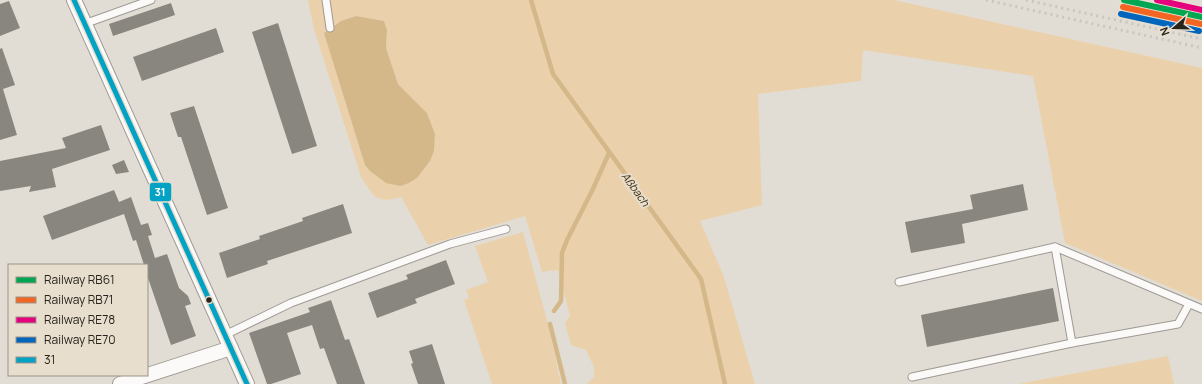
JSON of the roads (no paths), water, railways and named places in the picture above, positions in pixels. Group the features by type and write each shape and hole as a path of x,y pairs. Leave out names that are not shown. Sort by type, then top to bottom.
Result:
{"street":[{"path":"74,0 247,384"},
{"path":"148,375 231,348"},
{"path":"120,384 145,376"}],"lane":[{"path":"84,24 151,0"},
{"path":"326,0 330,28"},
{"path":"225,335 291,303 450,244 506,228"},
{"path":"1055,246 1072,343"},
{"path":"899,282 1055,246 1202,309"},
{"path":"912,377 1072,343 1178,324 1189,304"}],"waterway":[{"name":"Aßbach","path":"531,0 553,74 701,279 725,384"},
{"path":"554,311 561,301 562,253 609,153"},
{"path":"550,324 565,384"}],"railway":[{"path":"986,0 1202,48"},
{"path":"1026,0 1202,39"}],"rail line":[{"name":"RB61","path":"1124,0 1202,17"},
{"name":"RE78","path":"1157,0 1202,10"},
{"name":"RB71","path":"1123,7 1201,24"},
{"name":"RE70","path":"1121,14 1199,31"}]}
